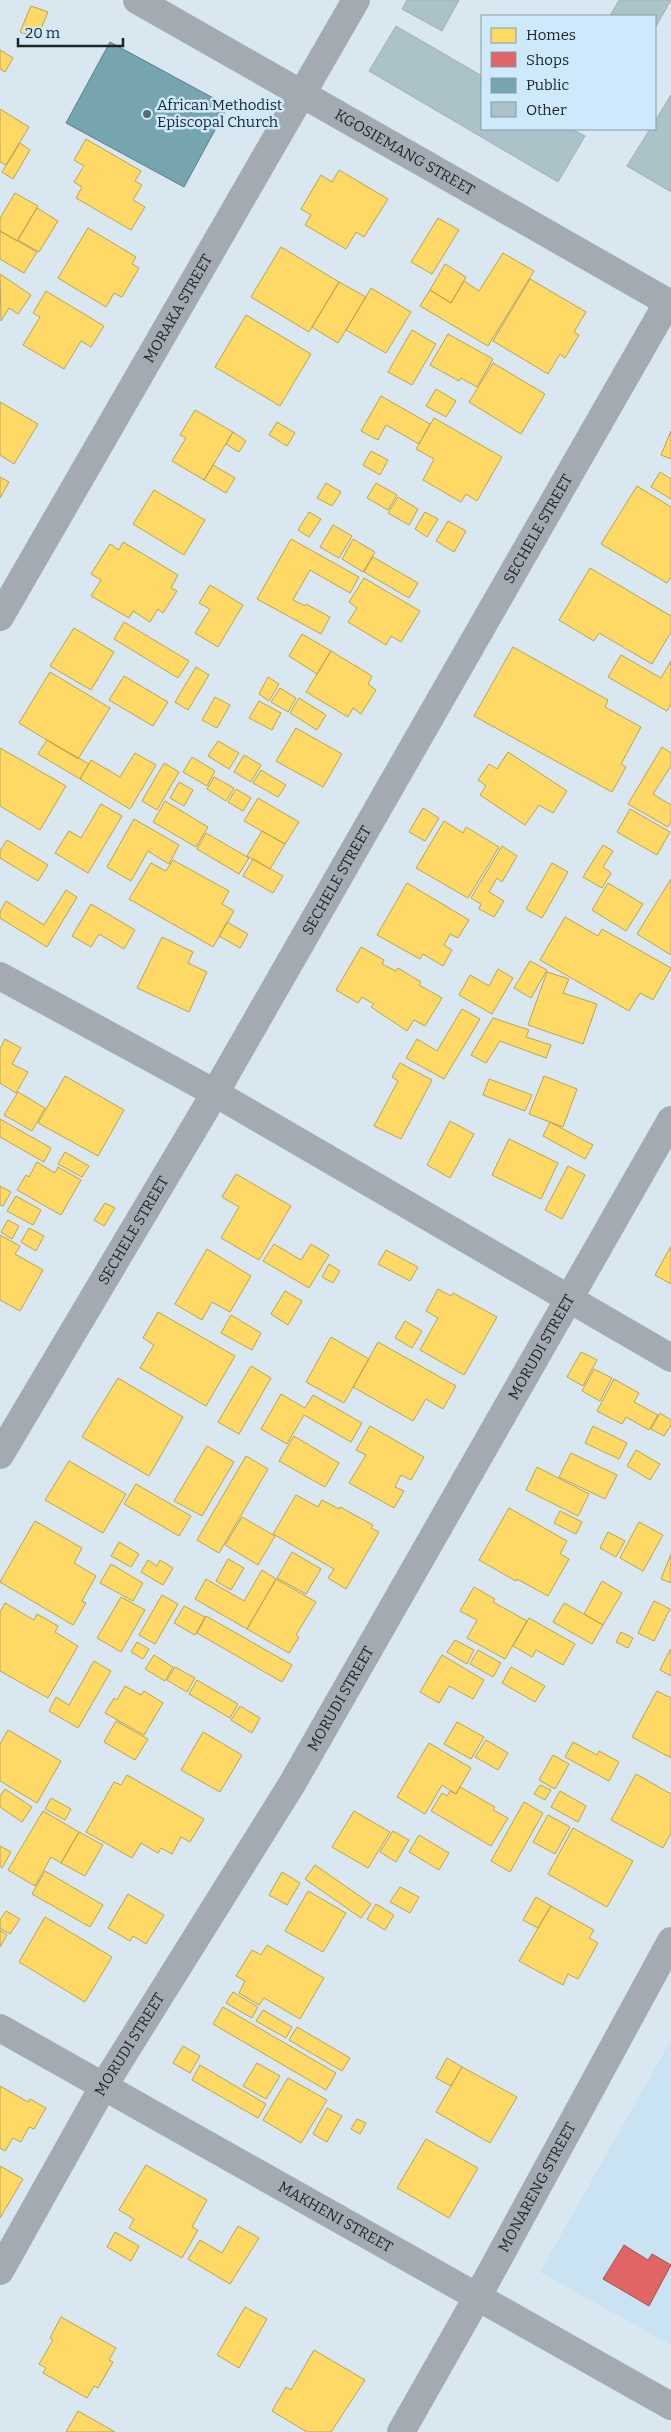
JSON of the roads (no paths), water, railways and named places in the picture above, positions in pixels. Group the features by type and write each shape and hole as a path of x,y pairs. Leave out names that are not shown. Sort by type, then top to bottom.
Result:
{"street":[{"name":"KGOSIEMANG STREET","path":"137,0 669,303"},
{"name":"MORAKA STREET","path":"0,617 356,0"},
{"name":"SECHELE STREET","path":"0,1455 215,1094 669,303"},
{"path":"0,976 215,1094 671,1358"},
{"name":"MORUDI STREET","path":"0,2271 103,2087 292,1784 671,1120"},
{"name":"MONARENG STREET","path":"401,2432 478,2296 671,1940"},
{"name":"MAKHENI STREET","path":"0,2028 671,2406"}],"place":[{"name":"African Methodist Episcopal Church","path":"147,114"}]}
